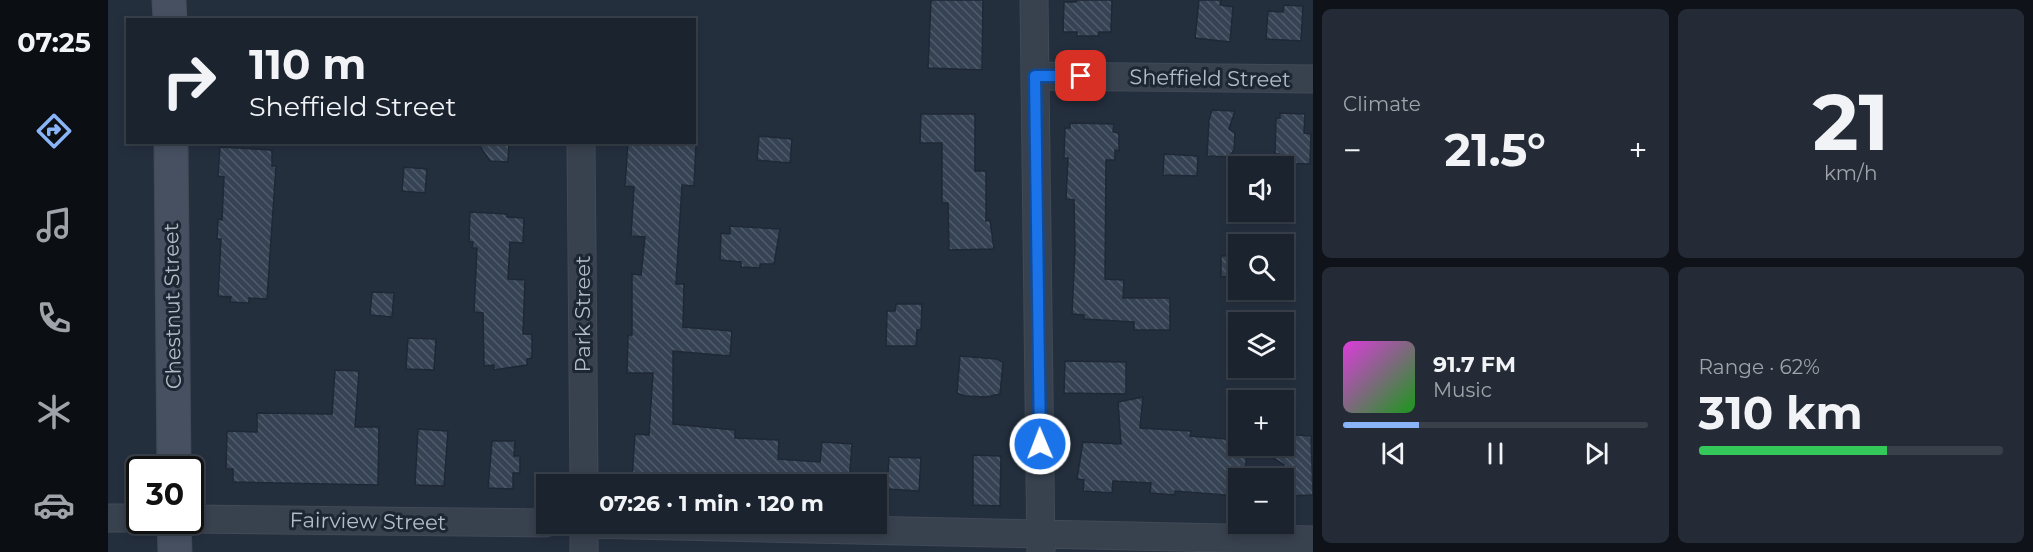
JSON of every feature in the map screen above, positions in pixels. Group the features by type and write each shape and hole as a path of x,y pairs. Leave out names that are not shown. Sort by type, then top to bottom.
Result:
{"street":[{"path":"170,0 170,18"},
{"path":"1034,0 1041,544"},
{"name":"Sheffield Street","path":"1035,76 1313,79"},
{"name":"Chestnut Street","path":"171,144 174,456"},
{"name":"Park Street","path":"581,144 584,474"},
{"path":"108,518 126,519"},
{"name":"Fairview Street","path":"204,519 536,523"},
{"path":"174,534 174,552"},
{"path":"584,552 585,534"},
{"path":"813,534 1041,544 1313,540"}],"building":[{"path":"931,0 983,0 982,70 928,68"},
{"path":"1077,0 1112,0 1111,32 1099,32 1098,36 1077,36 1077,32 1063,32 1064,2 1076,2"},
{"path":"1199,0 1221,0 1220,5 1233,7 1230,42 1195,38"},
{"path":"1284,5 1303,6 1301,41 1266,39 1268,11 1283,12"},
{"path":"1212,110 1235,111 1229,129 1235,133 1234,150 1228,157 1207,156 1209,120"},
{"path":"1280,113 1305,114 1304,133 1311,134 1310,164 1294,163 1294,156 1275,154 1276,118 1280,118"},
{"path":"921,114 975,114 975,171 986,171 986,221 990,220 994,249 949,250 948,203 942,203 942,143 920,143"},
{"path":"1070,123 1114,124 1113,132 1119,133 1119,151 1115,150 1115,160 1106,160 1105,279 1124,280 1123,298 1170,298 1170,330 1134,330 1134,322 1084,319 1084,315 1072,314 1075,250 1074,200 1066,199 1068,158 1064,158 1065,128 1070,128"},
{"path":"759,136 792,139 790,163 757,160"},
{"path":"478,144 509,144 508,162 490,161"},
{"path":"628,144 696,144 694,186 682,185 676,284 684,284 683,327 732,331 730,356 673,351 673,424 735,430 735,438 779,440 778,459 820,462 822,442 852,444 850,474 632,474 635,434 649,435 653,373 627,373 628,335 632,335 632,274 641,275 645,237 631,236 634,187 625,186"},
{"path":"220,147 272,150 272,166 276,166 267,299 249,298 249,303 230,302 231,297 218,296 221,239 217,239 218,219 222,220 224,177 218,176"},
{"path":"1164,154 1198,156 1197,176 1163,175"},
{"path":"404,167 427,169 425,193 402,191"},
{"path":"470,212 507,214 507,217 524,218 523,243 510,242 508,279 525,280 523,334 532,334 532,358 527,359 527,365 494,370 494,365 484,366 483,313 474,312 477,248 472,248 473,242 469,242"},
{"path":"730,226 780,229 774,264 760,264 760,268 741,267 741,262 720,260 721,233 730,234"},
{"path":"1221,256 1228,256 1228,277 1221,277"},
{"path":"372,292 394,293 392,317 370,315"},
{"path":"896,304 922,304 921,330 917,330 916,346 886,346 887,311 895,311"},
{"path":"408,338 436,339 434,370 406,369"},
{"path":"960,356 997,359 1003,363 1000,394 986,397 965,396 957,393"},
{"path":"1065,361 1126,362 1126,394 1064,393"},
{"path":"335,370 359,371 355,427 379,427 378,485 233,482 233,469 226,469 227,431 257,432 257,413 332,414"},
{"path":"1143,397 1140,428 1191,431 1190,436 1228,439 1228,456 1246,456 1246,468 1228,468 1228,495 1175,491 1175,495 1150,493 1151,483 1113,481 1112,493 1083,491 1084,480 1077,479 1083,442 1121,444 1118,402"},
{"path":"418,429 448,431 444,486 415,485"},
{"path":"1294,435 1311,436 1313,495 1294,496 1294,468 1284,468 1284,465 1270,456 1294,456"},
{"path":"492,441 515,441 514,456 520,456 520,473 513,473 513,489 488,488"},
{"path":"973,455 1001,456 1000,506 973,505"},
{"path":"889,457 921,458 919,491 887,489"}],"route":[{"path":"1040,444 1035,76 1081,76"}]}
